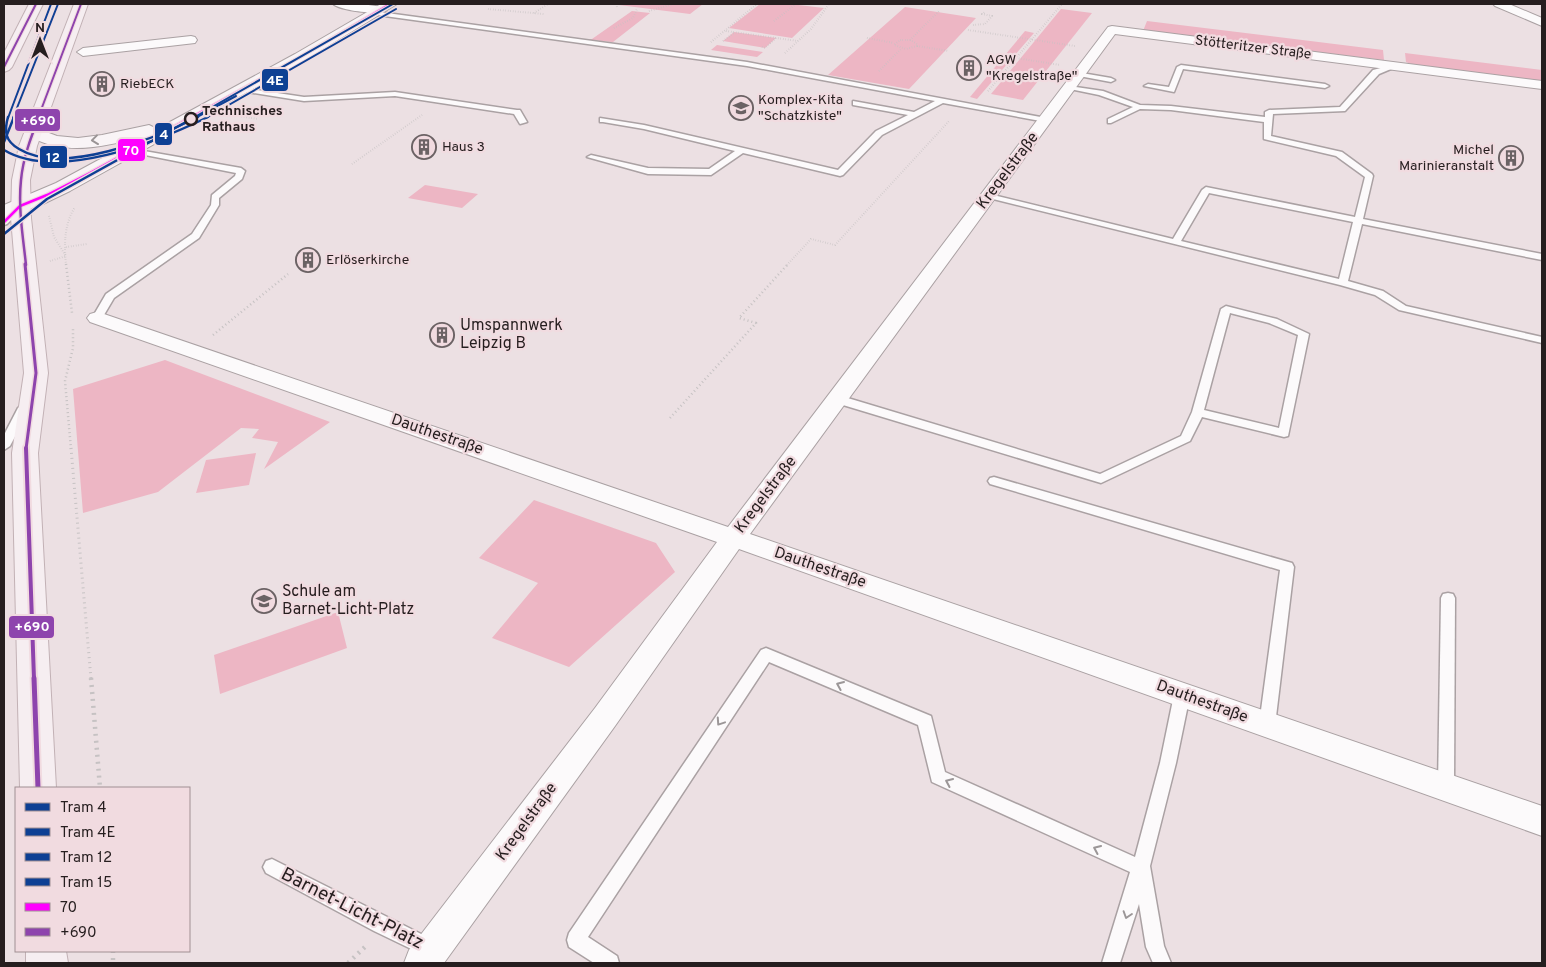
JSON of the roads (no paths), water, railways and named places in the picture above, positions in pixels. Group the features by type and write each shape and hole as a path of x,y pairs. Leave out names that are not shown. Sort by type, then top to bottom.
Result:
{"main road":[{"path":"4,67 36,4"},
{"path":"38,787 25,454 36,387 36,373 9,209 33,132 81,4"},
{"path":"9,209 63,187 241,89 380,9"},
{"path":"33,132 53,141 79,142 114,138 177,124"}],"street":[{"path":"339,4 380,9"},
{"path":"1499,4 1542,22"},
{"name":"Kregelstraße","path":"427,957 599,725 733,538 1112,30"},
{"name":"Stötteritzer Straße","path":"1112,30 1542,85"},
{"path":"83,52 191,40"},
{"path":"1393,50 1394,66"},
{"name":"Dauthestraße","path":"97,318 1182,694 1542,821"}],"lane":[{"path":"380,9 769,68 1046,120"},
{"path":"1344,283 1369,176 1339,154 1266,137 1269,112 1342,109 1376,72 1394,66"},
{"path":"1148,86 1171,90 1181,67 1325,86"},
{"path":"1082,71 1111,80"},
{"path":"1069,88 1100,93 1139,107 1171,108 1268,120"},
{"path":"241,89 304,99 394,94 517,112 523,122"},
{"path":"602,120 644,127 840,173 879,133 941,100"},
{"path":"856,104 914,114"},
{"path":"1111,121 1139,107"},
{"path":"97,318 110,296 196,236 215,205 215,197 239,177 241,171 130,150"},
{"path":"591,157 648,171 711,172 741,150"},
{"path":"1176,242 1206,190 1358,222 1542,257"},
{"path":"989,197 1344,283 1379,293 1403,308 1542,340"},
{"path":"4,222 9,209"},
{"path":"837,399 1101,479 1186,438 1198,412 1226,309 1273,321 1304,334 1284,433 1198,412"},
{"path":"4,446 36,387"},
{"path":"994,481 1287,567 1267,725"},
{"path":"1446,787 1448,598"},
{"path":"610,963 576,940 766,654 925,720 938,777 1142,869"},
{"path":"1111,963 1142,869 1175,734 1182,694"},
{"name":"Barnet-Licht-Platz","path":"272,867 380,925 427,957"},
{"path":"1142,869 1155,947 1162,963"}],"tram line":[{"name":"12","path":"51,4 5,127 6,135 12,145 24,152 58,158 97,153 132,145 169,131 236,96"},
{"name":"15","path":"4,142 58,4"},
{"name":"4","path":"4,234 47,199 303,57 393,4"},
{"name":"4E","path":"4,150 23,159 52,161 88,158 116,153 143,145 169,135 221,110 396,9"}],"place":[{"name":"AGW \"Kregelstraße\"","path":"969,68"},
{"name":"RiebECK","path":"102,84"},
{"name":"Komplex-Kita \"Schatzkiste\"","path":"741,108"},
{"name":"Technisches Rathaus","path":"191,119"},
{"name":"Haus 3","path":"424,147"},
{"name":"Michel Marinieranstalt","path":"1511,158"},
{"name":"Erlöserkirche","path":"308,260"},
{"name":"Umspannwerk Leipzig B","path":"442,335"},
{"name":"Schule am Barnet-Licht-Platz","path":"264,601"}]}
